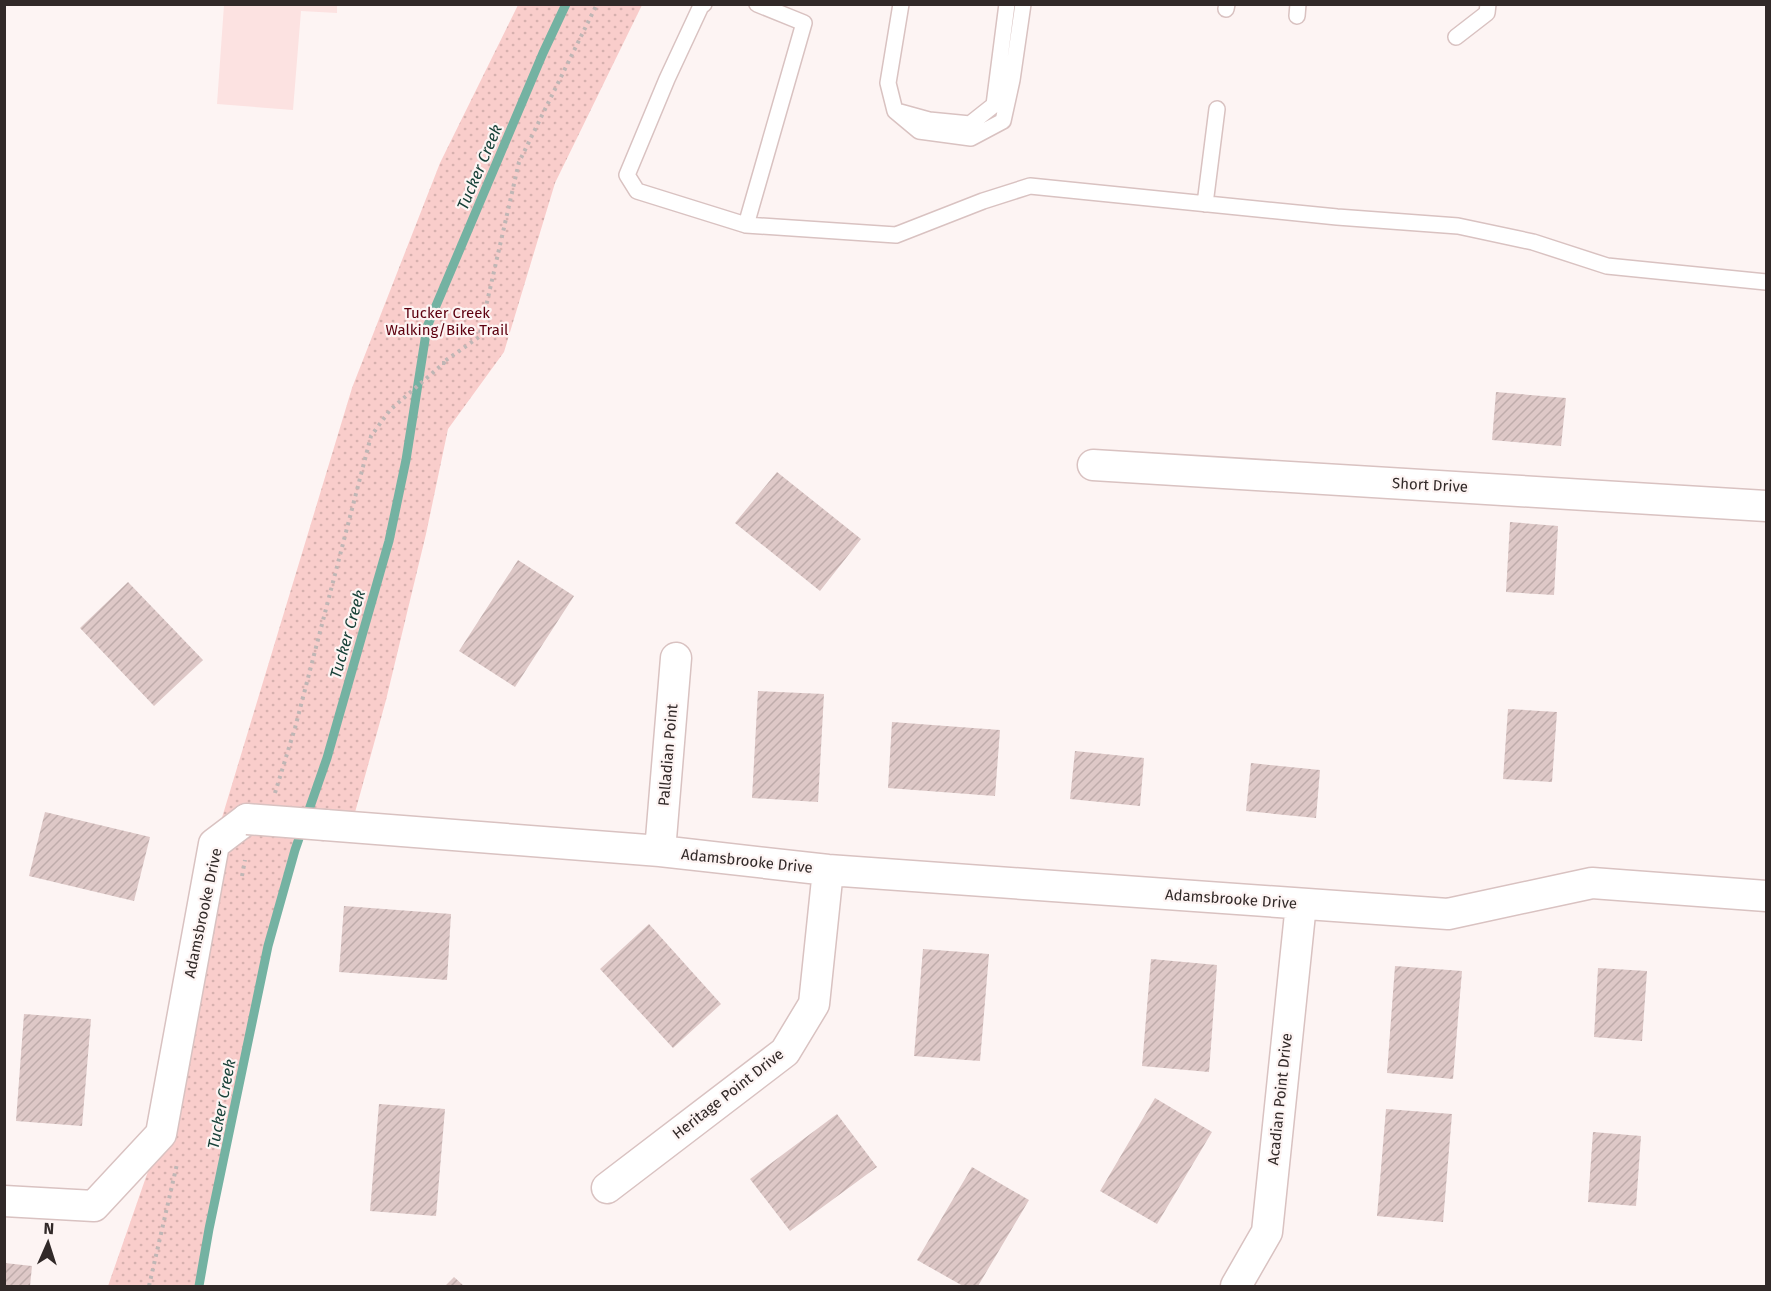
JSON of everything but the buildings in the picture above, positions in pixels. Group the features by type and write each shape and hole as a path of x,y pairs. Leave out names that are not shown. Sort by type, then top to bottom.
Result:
{"street":[{"name":"Short Drive","path":"1093,465 1767,506"},
{"name":"Palladian Point","path":"660,851 676,658"},
{"name":"Adamsbrooke Drive","path":"4,1201 94,1206 161,1134 214,844 247,819 660,851 828,870 1448,914 1592,883 1767,896"},
{"name":"Heritage Point Drive","path":"607,1188 785,1052 814,1004 828,870"},
{"name":"Acadian Point Drive","path":"1236,1287 1267,1232 1300,904"}],"lane":[{"path":"704,4 701,6 667,79 627,175 637,192 746,225 896,235 983,201 1030,186 1337,217 1458,226 1533,242 1607,266 1767,282"},
{"path":"746,225 804,23 757,4"},
{"path":"901,4 888,83 895,111 919,131 971,138 1002,121 1012,80 1023,4"},
{"path":"895,111 929,120 969,124 994,105 1007,4"},
{"path":"1456,37 1487,13 1488,4"},
{"path":"1205,204 1217,109"}],"path":[{"path":"274,798 295,728 370,436 390,410 444,363 442,363 479,337 519,162 597,4"}],"shaded area":[{"path":"224,5 337,5 337,13 301,11 293,110 217,104"}],"green space":[{"name":"Tucker Creek Walking/Bike Trail","path":"518,5 642,5 555,183 504,352 448,429 426,534 386,700 351,827 307,824 268,946 199,1286 108,1286 161,1134 214,844 352,388 440,163"}],"waterway":[{"name":"Tucker Creek","path":"199,1286 268,946 295,850 327,758 389,541 406,460 427,327 566,4"}]}
